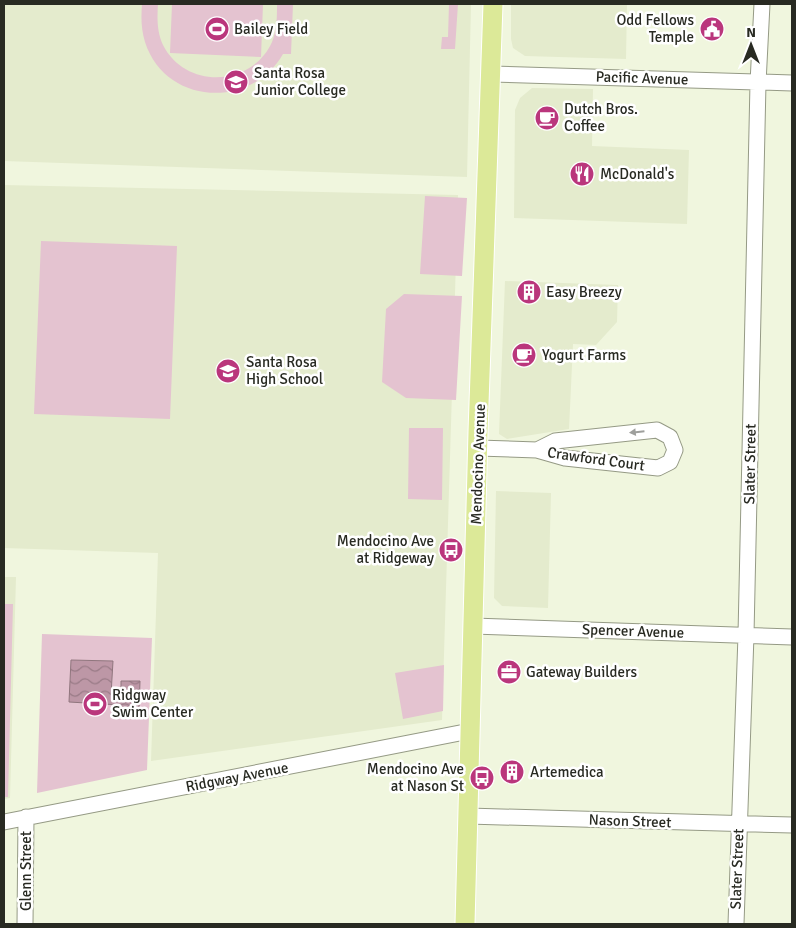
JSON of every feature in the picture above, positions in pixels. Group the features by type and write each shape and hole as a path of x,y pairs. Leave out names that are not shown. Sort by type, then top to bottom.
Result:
{"main road":[{"name":"Mendocino Avenue","path":"465,924 493,4"}],"street":[{"name":"Slater Street","path":"736,924 746,635 758,83 762,4"},
{"name":"Pacific Avenue","path":"492,74 792,83"},
{"name":"Crawford Court","path":"478,448 537,450 565,458 658,468 670,462 675,450 670,437 657,430 555,441 537,450"},
{"name":"Spencer Avenue","path":"473,626 792,637"},
{"name":"Ridgway Avenue","path":"4,822 470,731"},
{"name":"Nason Street","path":"468,816 792,825"},
{"name":"Glenn Street","path":"25,924 26,818"}],"shaded area":[{"name":"Santa Rosa Junior College","path":"4,4 471,4 467,177 4,161"},
{"path":"142,4 158,4 158,25 163,45 173,60 187,70 202,76 219,77 235,75 250,68 263,57 274,37 277,4 293,4 291,54 283,54 269,72 251,85 231,91 210,93 189,88 170,78 155,63 145,42"},
{"name":"Bailey Field","path":"172,4 263,4 261,57 170,53"},
{"path":"449,4 458,4 455,49 441,49 442,37 448,37"},
{"path":"511,4 627,4 626,59 525,56 513,48 511,39"},
{"path":"532,88 593,89 592,146 689,150 687,224 514,218 515,110 520,98"},
{"name":"Santa Rosa High School","path":"4,185 458,195 442,720 151,761 158,553 4,548"},
{"path":"425,196 467,198 462,276 420,274"},
{"path":"41,241 177,246 170,419 34,414"},
{"path":"505,281 618,285 617,322 596,345 573,344 569,429 507,439 499,434"},
{"path":"404,294 462,296 456,400 406,398 382,382 386,309"},
{"path":"409,428 443,428 442,500 408,499"},
{"path":"496,491 551,493 548,608 502,606 494,598"},
{"path":"4,577 16,577 10,798 4,799"},
{"path":"4,604 13,604 8,797 4,797"},
{"name":"Ridgway Swim Center","path":"42,634 152,638 147,770 37,793"},
{"path":"444,665 443,711 403,719 395,673"}],"water":[{"path":"71,660 113,661 111,695 121,695 121,681 140,681 139,710 120,710 120,705 69,702"}],"place":[{"name":"Bailey Field","path":"217,29"},
{"name":"Odd Fellows Temple","path":"712,29"},
{"name":"Santa Rosa Junior College","path":"236,82"},
{"name":"Dutch Bros. Coffee","path":"547,118"},
{"name":"McDonald's","path":"582,174"},
{"name":"Easy Breezy","path":"529,292"},
{"name":"Yogurt Farms","path":"524,355"},
{"name":"Santa Rosa High School","path":"228,371"},
{"name":"Mendocino Ave at Ridgeway","path":"451,550"},
{"name":"Gateway Builders","path":"509,672"},
{"name":"Ridgway Swim Center","path":"95,704"},
{"name":"Artemedica","path":"512,772"},
{"name":"Mendocino Ave at Nason St","path":"482,778"}]}
